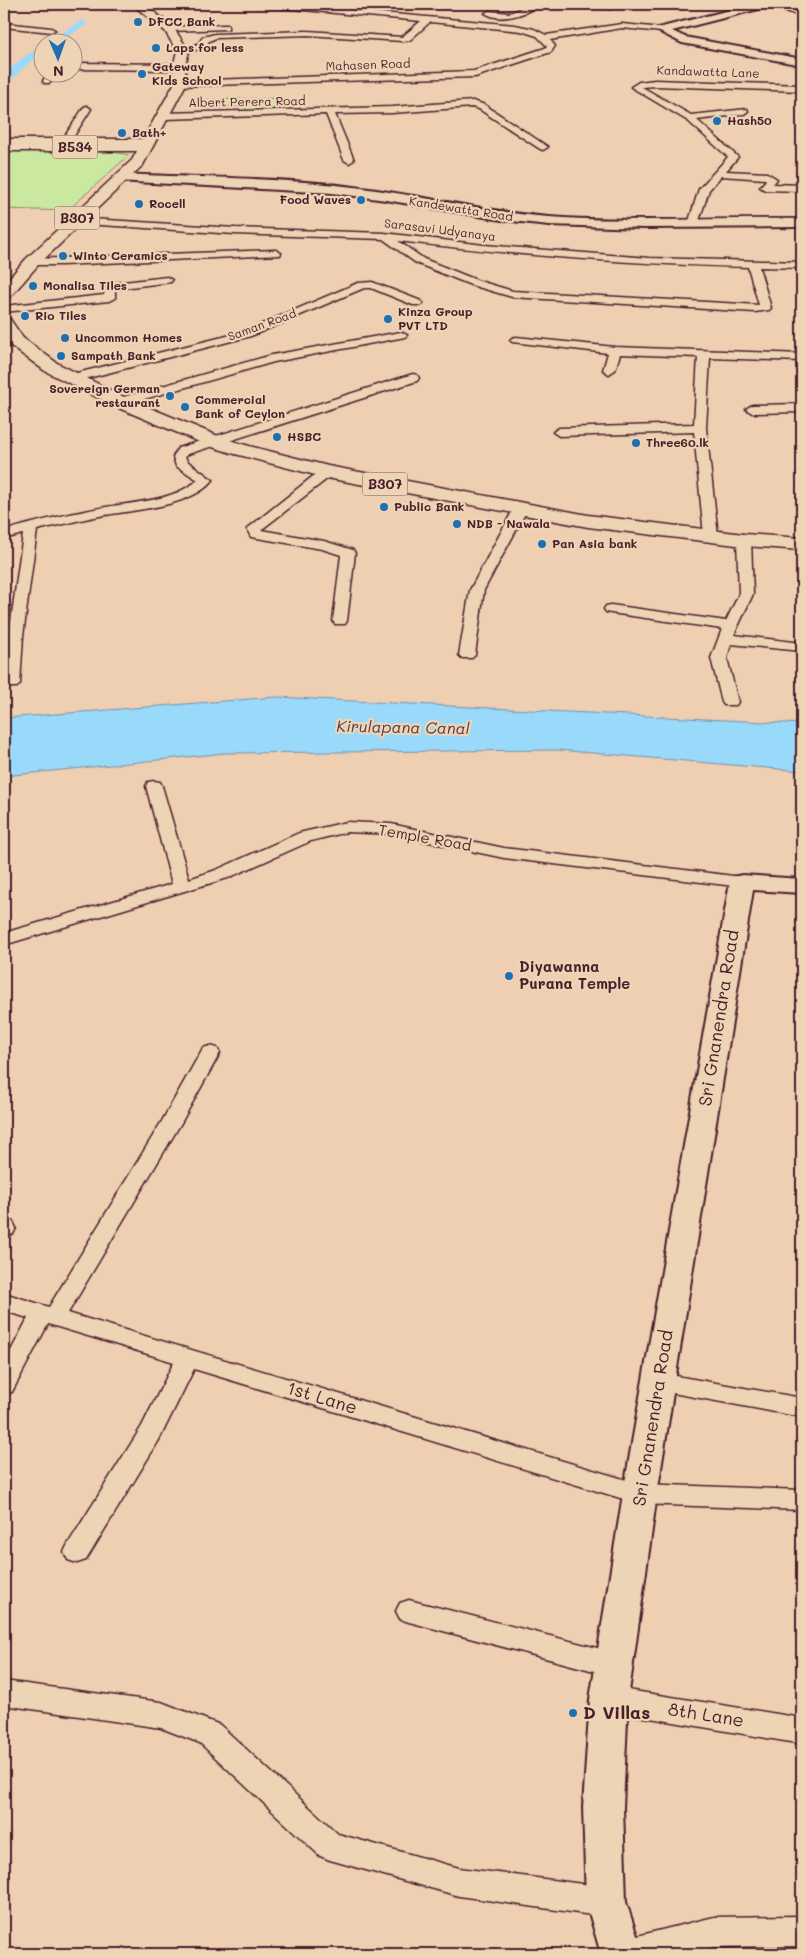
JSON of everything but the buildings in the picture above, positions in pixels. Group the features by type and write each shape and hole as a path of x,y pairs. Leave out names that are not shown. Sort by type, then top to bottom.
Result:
{"main road":[{"path":"137,4 169,29 184,51"},
{"name":"B307","path":"4,294 32,262 138,162 180,84 179,67 184,51"},
{"name":"B534","path":"4,147 148,144"},
{"name":"B307","path":"4,323 17,342 51,367 120,402 216,442 327,472 588,521 744,540 802,544"}],"street":[{"path":"260,4 407,17 427,15 453,21 522,28 535,31 545,38 622,26 662,30 682,40 802,62"},
{"path":"482,12 511,15 535,4"},
{"path":"609,8 628,4"},
{"path":"662,30 767,4"},
{"path":"772,4 802,15"},
{"path":"453,21 466,14"},
{"path":"184,51 201,46 206,39 215,36 307,34 402,39 407,38 427,15"},
{"path":"4,25 50,30"},
{"path":"169,29 242,26"},
{"path":"10,36 23,27"},
{"name":"Mahasen Road","path":"180,84 474,74 548,50 551,46 545,38"},
{"path":"82,66 179,67"},
{"name":"Kandawatta Lane","path":"693,224 704,189 733,157 689,118 635,87 642,84 655,83 802,88"},
{"name":"Albert Perera Road","path":"164,116 330,112 473,104 482,107 543,147"},
{"path":"66,142 87,110"},
{"path":"689,118 744,111"},
{"path":"330,112 350,160"},
{"path":"4,142 148,144"},
{"path":"719,173 767,176 772,179 765,187 802,188"},
{"name":"Kandewatta Road","path":"121,178 362,192 499,216 547,221 594,224 802,223"},
{"name":"Sarasavi Udyanaya","path":"75,221 235,231 384,236 484,248 649,261 802,265"},
{"path":"384,236 420,261 475,283 525,296 765,308 753,264"},
{"path":"32,262 276,253"},
{"path":"4,309 109,298 110,286 167,280"},
{"name":"Saman Road","path":"73,378 246,334 362,285 372,285 417,303"},
{"path":"120,402 272,359 401,335"},
{"path":"516,340 615,350 802,358"},
{"path":"609,370 615,350"},
{"path":"704,355 700,428 711,536"},
{"path":"4,535 31,527 105,511 150,505 194,490 206,480 181,463 179,457 183,451 413,378"},
{"path":"752,410 802,408"},
{"path":"559,432 700,428"},
{"path":"327,472 254,529 256,534 324,545 348,553 340,621"},
{"path":"467,655 477,590 521,508"},
{"path":"12,684 16,636 31,527"},
{"path":"730,702 719,658 728,632 746,594 744,540"},
{"path":"611,609 802,647"},
{"path":"154,786 182,887"},
{"name":"Temple Road","path":"4,939 222,874 305,837 347,827 391,829 504,853 742,882 802,886"},
{"name":"Sri Gnanendra Road","path":"624,1954 606,1902 603,1807 609,1699 640,1494 742,882"},
{"path":"4,1385 171,1123 210,1053"},
{"name":"1st Lane","path":"4,1302 640,1494 802,1500"},
{"path":"77,1552 151,1433 188,1358"},
{"path":"659,1382 802,1408"},
{"path":"409,1611 613,1664"},
{"path":"4,1693 161,1715 210,1734 330,1846 459,1882 606,1902"},
{"name":"8th Lane","path":"609,1699 802,1731"},
{"path":"624,1954 714,1932 802,1931"}],"green space":[{"path":"285,98 285,112 247,115 246,106 208,106 206,100"},
{"path":"4,151 113,152 129,155 67,211 4,209"}],"water":[{"name":"Kirulapana Canal","path":"276,697 802,724 802,771 558,750 225,753 4,776 4,718"}],"waterway":[{"path":"68,32 82,23"},
{"path":"4,81 32,56"}],"place":[{"name":"DFCC Bank","path":"138,22"},
{"name":"Laps for less","path":"156,48"},
{"name":"Gateway Kids School","path":"142,74"},
{"name":"Hash50","path":"717,121"},
{"name":"Bath+","path":"122,133"},
{"name":"Food Waves","path":"361,200"},
{"name":"Rocell","path":"139,204"},
{"name":"Winto Ceramics","path":"63,256"},
{"name":"Monalisa Tiles","path":"33,286"},
{"name":"Rio Tiles","path":"25,316"},
{"name":"Kinza Group PVT LTD","path":"388,319"},
{"name":"Uncommon Homes","path":"65,338"},
{"name":"Sampath Bank","path":"61,356"},
{"name":"Sovereign German restaurant","path":"170,396"},
{"name":"Commercial Bank of Ceylon","path":"185,407"},
{"name":"HSBC","path":"277,437"},
{"name":"Three60.lk","path":"636,443"},
{"name":"Public Bank","path":"384,507"},
{"name":"NDB - Nawala","path":"457,524"},
{"name":"Pan Asia bank","path":"542,544"},
{"name":"Diyawanna Purana Temple","path":"509,976"},
{"name":"D Villas","path":"573,1713"}]}
